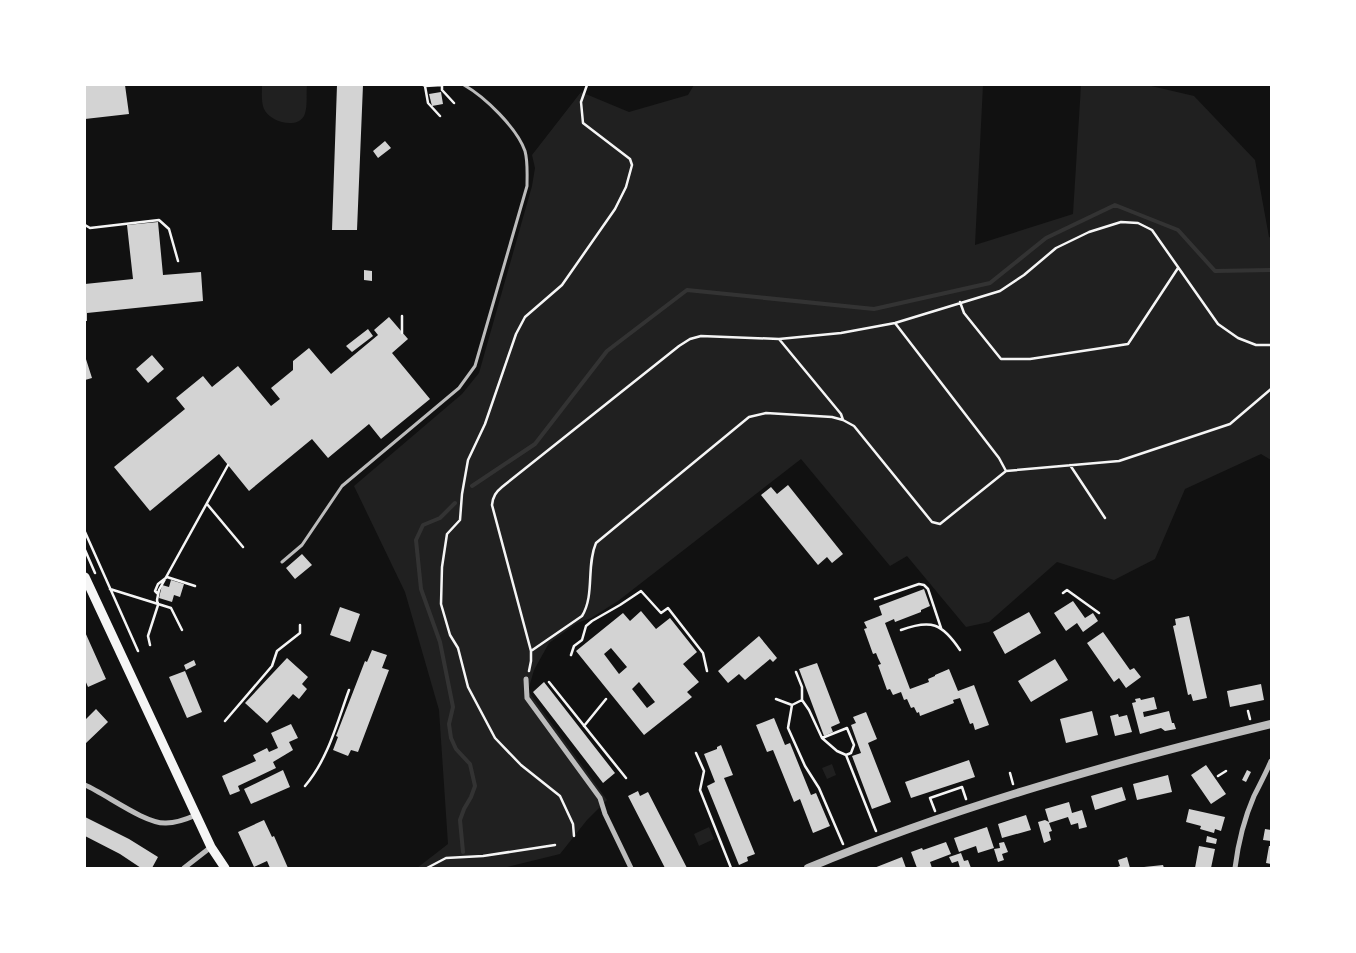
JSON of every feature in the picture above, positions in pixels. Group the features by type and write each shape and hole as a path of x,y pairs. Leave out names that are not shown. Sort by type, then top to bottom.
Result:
{"main road":[{"path":"85,577 211,847 225,868"}],"street":[{"path":"526,679 527,698 600,798 605,814 631,868"},
{"path":"808,868 846,852 1007,795 1183,746 1271,724"},
{"path":"1235,868 1244,823 1253,798 1271,761"},
{"path":"85,785 149,820 164,824 177,822 196,815"},
{"path":"184,868 211,847"}],"lane":[{"path":"282,562 302,545 342,486 459,388 475,366 527,186 528,171 525,151 518,138 497,112 464,85"}],"path":[{"path":"440,116 428,103 424,86 442,85 442,90 454,103"},
{"path":"574,836 573,824 560,796 521,766 495,738 468,687 458,648 450,635 441,604 442,567 447,534 460,520 468,460 485,424 516,334 525,317 562,285 615,208 628,180 632,165 630,159 583,122 581,102 587,85"},
{"path":"85,225 90,228 159,220 169,228 178,261"},
{"path":"526,679 531,661 530,651 492,505 496,492 679,346 690,340 701,336 779,340 842,333 895,323 1000,291 1024,275 1056,248 1089,232 1121,222 1138,223 1152,230 1218,324 1238,338 1256,346 1271,345"},
{"path":"960,302 964,313 1001,359 1030,358 1128,344 1178,268"},
{"path":"402,316 402,333"},
{"path":"895,323 999,458 1006,471"},
{"path":"779,340 841,414 843,420"},
{"path":"530,651 582,616 588,607 592,552 596,543 749,417 766,413 832,417 854,426 932,522 940,524 1006,471 1119,461 1230,424 1271,389"},
{"path":"150,645 148,636 158,604 156,600 158,594 228,465"},
{"path":"1070,465 1105,518"},
{"path":"207,504 242,546"},
{"path":"85,532 138,651"},
{"path":"167,577 195,586"},
{"path":"875,598 924,584 928,589 941,628"},
{"path":"110,589 172,608 182,630"},
{"path":"1063,593 1067,590 1099,612"},
{"path":"571,655 574,646 582,640 586,626 641,591 661,613 668,608 703,653 707,671"},
{"path":"901,630 917,624 929,623 941,628 950,636 960,650"},
{"path":"225,721 272,666 278,651 300,633 300,625"},
{"path":"796,672 802,687 802,700 809,710 822,738 837,751 846,755 880,840"},
{"path":"549,682 626,778"},
{"path":"305,786 316,774 325,757 349,690"},
{"path":"584,726 606,699"},
{"path":"776,700 792,705 802,700"},
{"path":"792,705 788,728 805,766 820,788 846,852"},
{"path":"822,738 847,728 854,746 851,753 846,755"},
{"path":"696,753 704,771 700,790 732,868"},
{"path":"1218,776 1226,771"},
{"path":"938,819 930,798 962,787 968,808"},
{"path":"427,868 446,858 483,856 555,845"}],"shaded area":[{"path":"262,85 307,85 304,116 300,120 289,123 271,117 263,106"},
{"path":"694,85 983,85 975,245 1073,214 1081,85 1147,85 1194,96 1255,160 1269,237 1271,238 1271,460 1261,454 1185,489 1155,559 1114,580 1057,562 989,622 966,627 907,556 890,566 801,459 618,601 591,618 577,623 549,643 534,670 528,691 607,800 587,820 560,854 503,868 417,868 448,844 439,710 405,592 354,486 462,394 479,373 532,186 535,168 532,155 581,92 629,112 688,95"},
{"path":"832,764 836,775 827,779 822,768"},
{"path":"709,827 714,839 699,846 694,834"}],"building":[{"path":"85,85 125,85 129,114 85,119"},
{"path":"337,85 363,85 357,230 332,230"},
{"path":"441,92 443,104 432,106 429,94"},
{"path":"385,141 391,148 378,158 373,151"},
{"path":"158,222 163,275 201,272 203,301 87,313 87,321 85,321 85,284 133,279 127,225"},
{"path":"364,270 372,271 372,281 364,280"},
{"path":"389,317 408,339 392,353 430,399 381,439 369,424 328,458 312,439 249,491 219,454 150,511 114,467 185,409 176,398 203,376 212,387 238,366 271,406 280,399 271,388 293,370 293,361 309,348 331,374 378,335 374,330"},
{"path":"368,329 373,336 352,352 346,346"},
{"path":"152,355 164,369 148,383 136,369"},
{"path":"85,356 92,378 85,380"},
{"path":"788,485 843,554 832,563 827,557 818,565 761,495 771,487 777,494"},
{"path":"302,554 312,565 295,579 286,568"},
{"path":"171,580 184,584 180,597 174,595 172,602 159,598 162,585 169,587"},
{"path":"924,589 930,606 921,610 921,612 895,622 894,619 885,623 910,689 929,682 928,679 949,669 958,691 974,685 989,725 975,730 973,723 970,724 960,698 953,700 954,703 920,716 914,707 911,708 907,699 904,700 901,692 893,695 890,689 887,690 878,665 881,664 876,653 873,654 864,629 867,628 864,622 882,615 879,606"},
{"path":"1073,601 1085,618 1093,613 1098,621 1083,632 1077,623 1066,631 1054,613"},
{"path":"340,607 360,614 350,642 330,635"},
{"path":"641,611 656,629 670,618 697,652 683,664 699,682 687,692 692,697 644,735 576,651 623,613 630,621","holes":["611,648 627,667 619,674 604,654","639,682 655,702 647,708 632,689"]},
{"path":"1029,612 1041,633 1005,654 993,632"},
{"path":"1189,616 1207,698 1193,701 1191,694 1188,695 1173,626 1176,625 1175,619"},
{"path":"85,632 106,679 88,687 85,680"},
{"path":"1103,632 1130,670 1134,668 1141,677 1126,688 1119,678 1114,682 1087,643"},
{"path":"759,636 777,658 773,662 770,659 745,680 739,674 728,683 718,671"},
{"path":"372,650 387,655 382,668 389,670 358,752 351,750 348,756 333,750 338,737 336,736 365,661 367,662"},
{"path":"287,658 308,677 302,684 307,689 299,699 293,694 267,723 245,703"},
{"path":"1055,659 1068,680 1031,702 1018,681"},
{"path":"194,660 196,665 186,670 184,665"},
{"path":"817,663 840,723 831,727 833,732 824,736 799,669"},
{"path":"185,671 202,712 187,718 169,677"},
{"path":"544,682 615,773 603,783 533,692"},
{"path":"1261,684 1264,700 1230,707 1227,691"},
{"path":"1154,697 1157,709 1143,712 1144,717 1169,711 1172,723 1174,723 1176,729 1165,731 1161,728 1140,734 1132,703 1136,702 1135,699 1140,698 1141,700"},
{"path":"96,709 108,722 85,744 85,720"},
{"path":"1092,711 1098,735 1066,743 1060,719"},
{"path":"866,712 877,739 868,743 891,802 872,809 852,756 861,753 851,725 856,723 853,717"},
{"path":"1118,714 1119,717 1127,715 1132,732 1115,736 1110,716"},
{"path":"774,718 785,745 790,743 811,795 816,793 830,826 813,833 800,799 794,802 773,750 767,752 756,725"},
{"path":"291,724 298,738 289,742 293,750 273,762 276,768 238,786 240,791 230,795 222,776 256,761 253,755 267,748 269,752 278,748 271,733"},
{"path":"721,745 733,775 724,778 755,854 747,857 748,861 739,865 707,786 715,782 704,754 717,749"},
{"path":"969,760 975,777 911,798 905,782"},
{"path":"1206,765 1226,794 1211,804 1191,775"},
{"path":"283,770 290,787 251,804 244,789"},
{"path":"1247,770 1251,772 1246,782 1242,780"},
{"path":"1168,775 1172,792 1137,800 1133,784"},
{"path":"1122,787 1126,800 1095,810 1091,796"},
{"path":"638,791 640,796 648,792 687,868 665,868 628,796"},
{"path":"1069,802 1072,813 1082,810 1087,827 1079,829 1078,823 1071,825 1068,817 1049,823 1052,831 1049,832 1051,840 1044,843 1038,822 1045,820 1049,822 1045,809"},
{"path":"1189,809 1225,817 1221,831 1215,829 1214,833 1200,829 1201,826 1186,822"},
{"path":"1026,815 1031,830 1002,838 998,824"},
{"path":"85,817 129,839 158,857 152,868 141,868 120,854 85,836"},
{"path":"264,820 272,837 274,836 288,868 270,868 267,861 254,867 238,832"},
{"path":"987,827 994,848 978,853 976,846 959,852 954,838"},
{"path":"1265,829 1271,830 1271,841 1263,840"},
{"path":"1207,836 1217,839 1216,844 1206,842"},
{"path":"946,842 951,854 930,862 932,868 917,868 911,852"},
{"path":"1004,842 1008,852 1002,854 1004,860 998,862 994,849 1000,848 999,843"},
{"path":"1199,846 1215,849 1211,868 1195,868"},
{"path":"1269,846 1271,846 1271,864 1266,863"},
{"path":"961,853 964,861 968,860 971,868 960,868 958,861 952,863 949,857"},
{"path":"902,857 906,868 874,868"},
{"path":"1127,857 1130,868 1115,868 1120,866 1118,860"},
{"path":"1163,865 1164,868 1144,868 1144,867"}],"waterway":[{"path":"472,486 535,444 607,351 687,290 874,309 990,283 1046,238 1115,205 1178,230 1215,271 1271,270"},
{"path":"455,503 440,518 423,525 416,540 421,589 440,642 453,707 449,724 451,738 456,749 470,764 475,786 460,820 463,852"}]}
